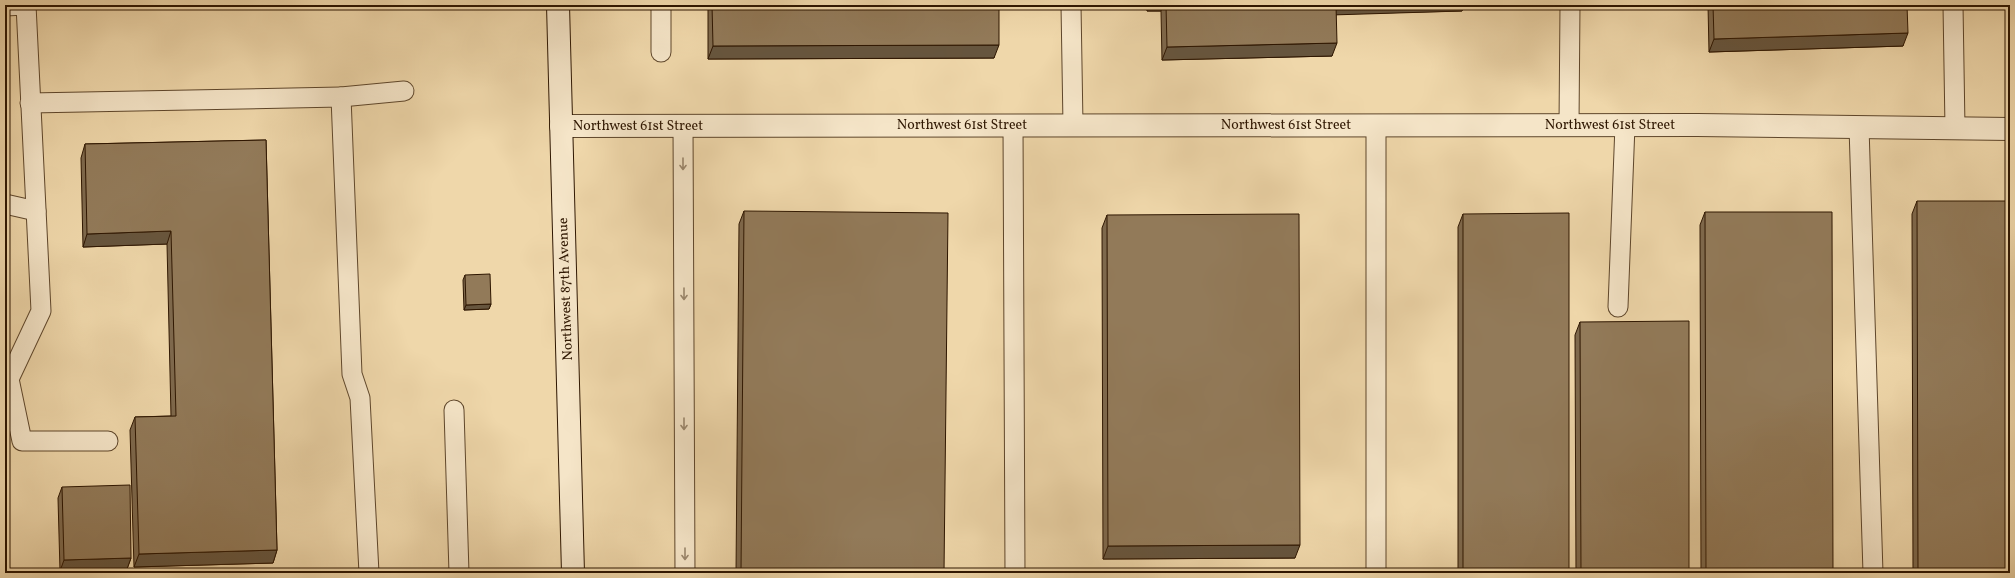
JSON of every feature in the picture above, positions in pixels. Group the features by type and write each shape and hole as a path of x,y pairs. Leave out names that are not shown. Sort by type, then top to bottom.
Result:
{"street":[{"name":"Northwest 87th Avenue","path":"558,5 573,573"},
{"name":"Northwest 61st Street","path":"561,126 1625,125 2010,129"}],"lane":[{"path":"5,6 26,5 41,311 7,379 22,441 108,441"},
{"path":"661,5 661,52"},
{"path":"1071,5 1073,125"},
{"path":"1569,125 1570,5"},
{"path":"1953,5 1955,128"},
{"path":"30,103 341,98 404,91"},
{"path":"341,98 352,374 360,398 369,573"},
{"path":"683,125 685,573"},
{"path":"1013,125 1015,573"},
{"path":"1376,125 1376,573"},
{"path":"1618,307 1625,125"},
{"path":"1859,127 1873,573"},
{"path":"5,204 36,211"},
{"path":"454,410 459,573"}],"building":[{"path":"712,5 999,5 999,45 713,46"},
{"path":"1166,5 1336,5 1337,43 1167,47"},
{"path":"1713,5 1907,5 1908,33 1714,39"},
{"path":"266,140 277,550 139,554 135,417 176,416 171,231 87,234 85,144"},
{"path":"1917,201 2010,201 2010,573 1918,573"},
{"path":"744,211 948,213 944,573 741,573"},
{"path":"1705,212 1832,212 1833,573 1706,573"},
{"path":"1569,213 1569,573 1463,573 1463,214"},
{"path":"1299,214 1300,545 1108,546 1107,215"},
{"path":"490,274 491,304 466,305 465,275"},
{"path":"1689,321 1689,573 1581,573 1580,322"},
{"path":"130,485 131,558 64,560 62,487"}]}
